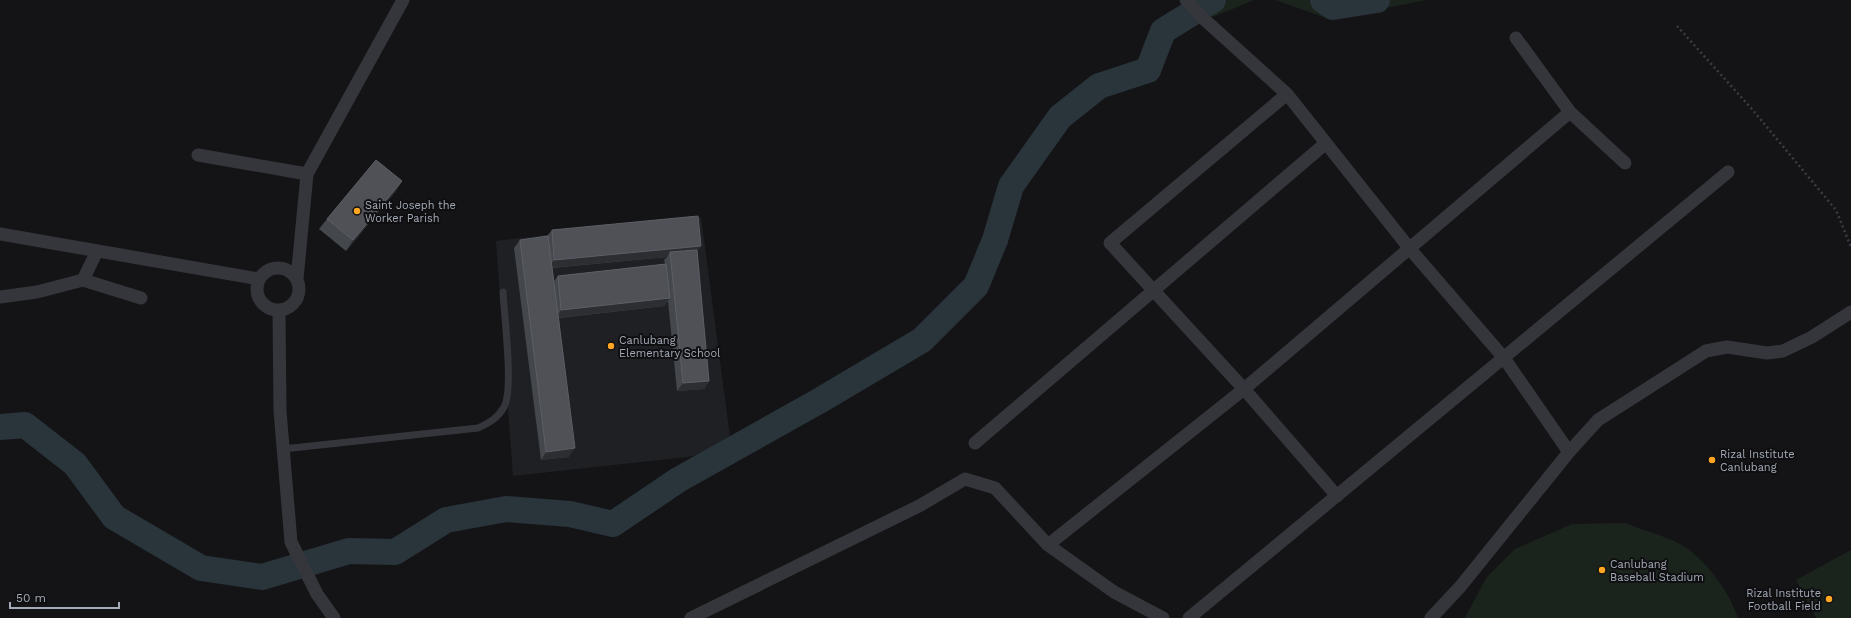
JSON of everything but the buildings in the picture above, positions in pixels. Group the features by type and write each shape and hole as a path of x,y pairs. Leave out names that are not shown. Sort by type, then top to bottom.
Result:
{"street":[{"path":"297,279 285,269 270,269 259,279 256,294 265,307 279,311 292,305 299,293 297,279 307,174 403,0"},
{"path":"1186,0 1205,20 1287,94 1410,249 1504,358 1569,452"},
{"path":"1516,38 1570,112 1625,163"},
{"path":"1287,94 1110,243 1244,389 1337,496"},
{"path":"1048,545 1244,389 1570,112"},
{"path":"975,443 1326,143"},
{"path":"198,155 307,174"},
{"path":"1189,618 1728,172"},
{"path":"0,234 259,279"},
{"path":"84,280 97,252"},
{"path":"0,297 37,292 84,280 141,298"},
{"path":"279,311 280,411 292,542 317,594 334,618"},
{"path":"1431,618 1460,587 1569,452 1598,420 1706,351 1727,346 1767,353 1783,351 1812,337 1851,312"},
{"path":"691,618 919,506 965,479 995,488 1048,545 1114,592 1140,604 1162,618"}],"lane":[{"path":"283,449 478,428 492,421 505,406 509,378 503,292"}],"path":[{"path":"1677,26 1751,108 1836,210 1851,247"}],"shaded area":[{"path":"1197,0 1254,0 1213,17"},
{"path":"1275,0 1427,0 1329,19"},
{"name":"Canlubang Elementary School","path":"701,217 732,452 513,476 496,241"},
{"name":"Canlubang Baseball Stadium","path":"1625,523 1660,535 1680,544 1698,557 1715,576 1729,597 1738,618 1465,618 1486,578 1515,549 1572,524"},
{"name":"Rizal Institute Football Field","path":"1851,550 1851,618 1816,618 1796,580"}],"waterway":[{"path":"0,427 25,425 75,464 114,517 201,568 262,577 349,551 395,552 446,520 506,509 570,514 613,524 678,480 819,401 922,340 976,286 995,240 1011,186 1060,117 1099,86 1148,70 1163,31 1213,0"},
{"path":"1323,0 1333,7 1377,0"}],"place":[{"name":"Saint Joseph the Worker Parish","path":"357,211"},
{"name":"Canlubang Elementary School","path":"611,346"},
{"name":"Rizal Institute Canlubang","path":"1712,460"},
{"name":"Canlubang Baseball Stadium","path":"1602,570"},
{"name":"Rizal Institute Football Field","path":"1829,599"}]}
